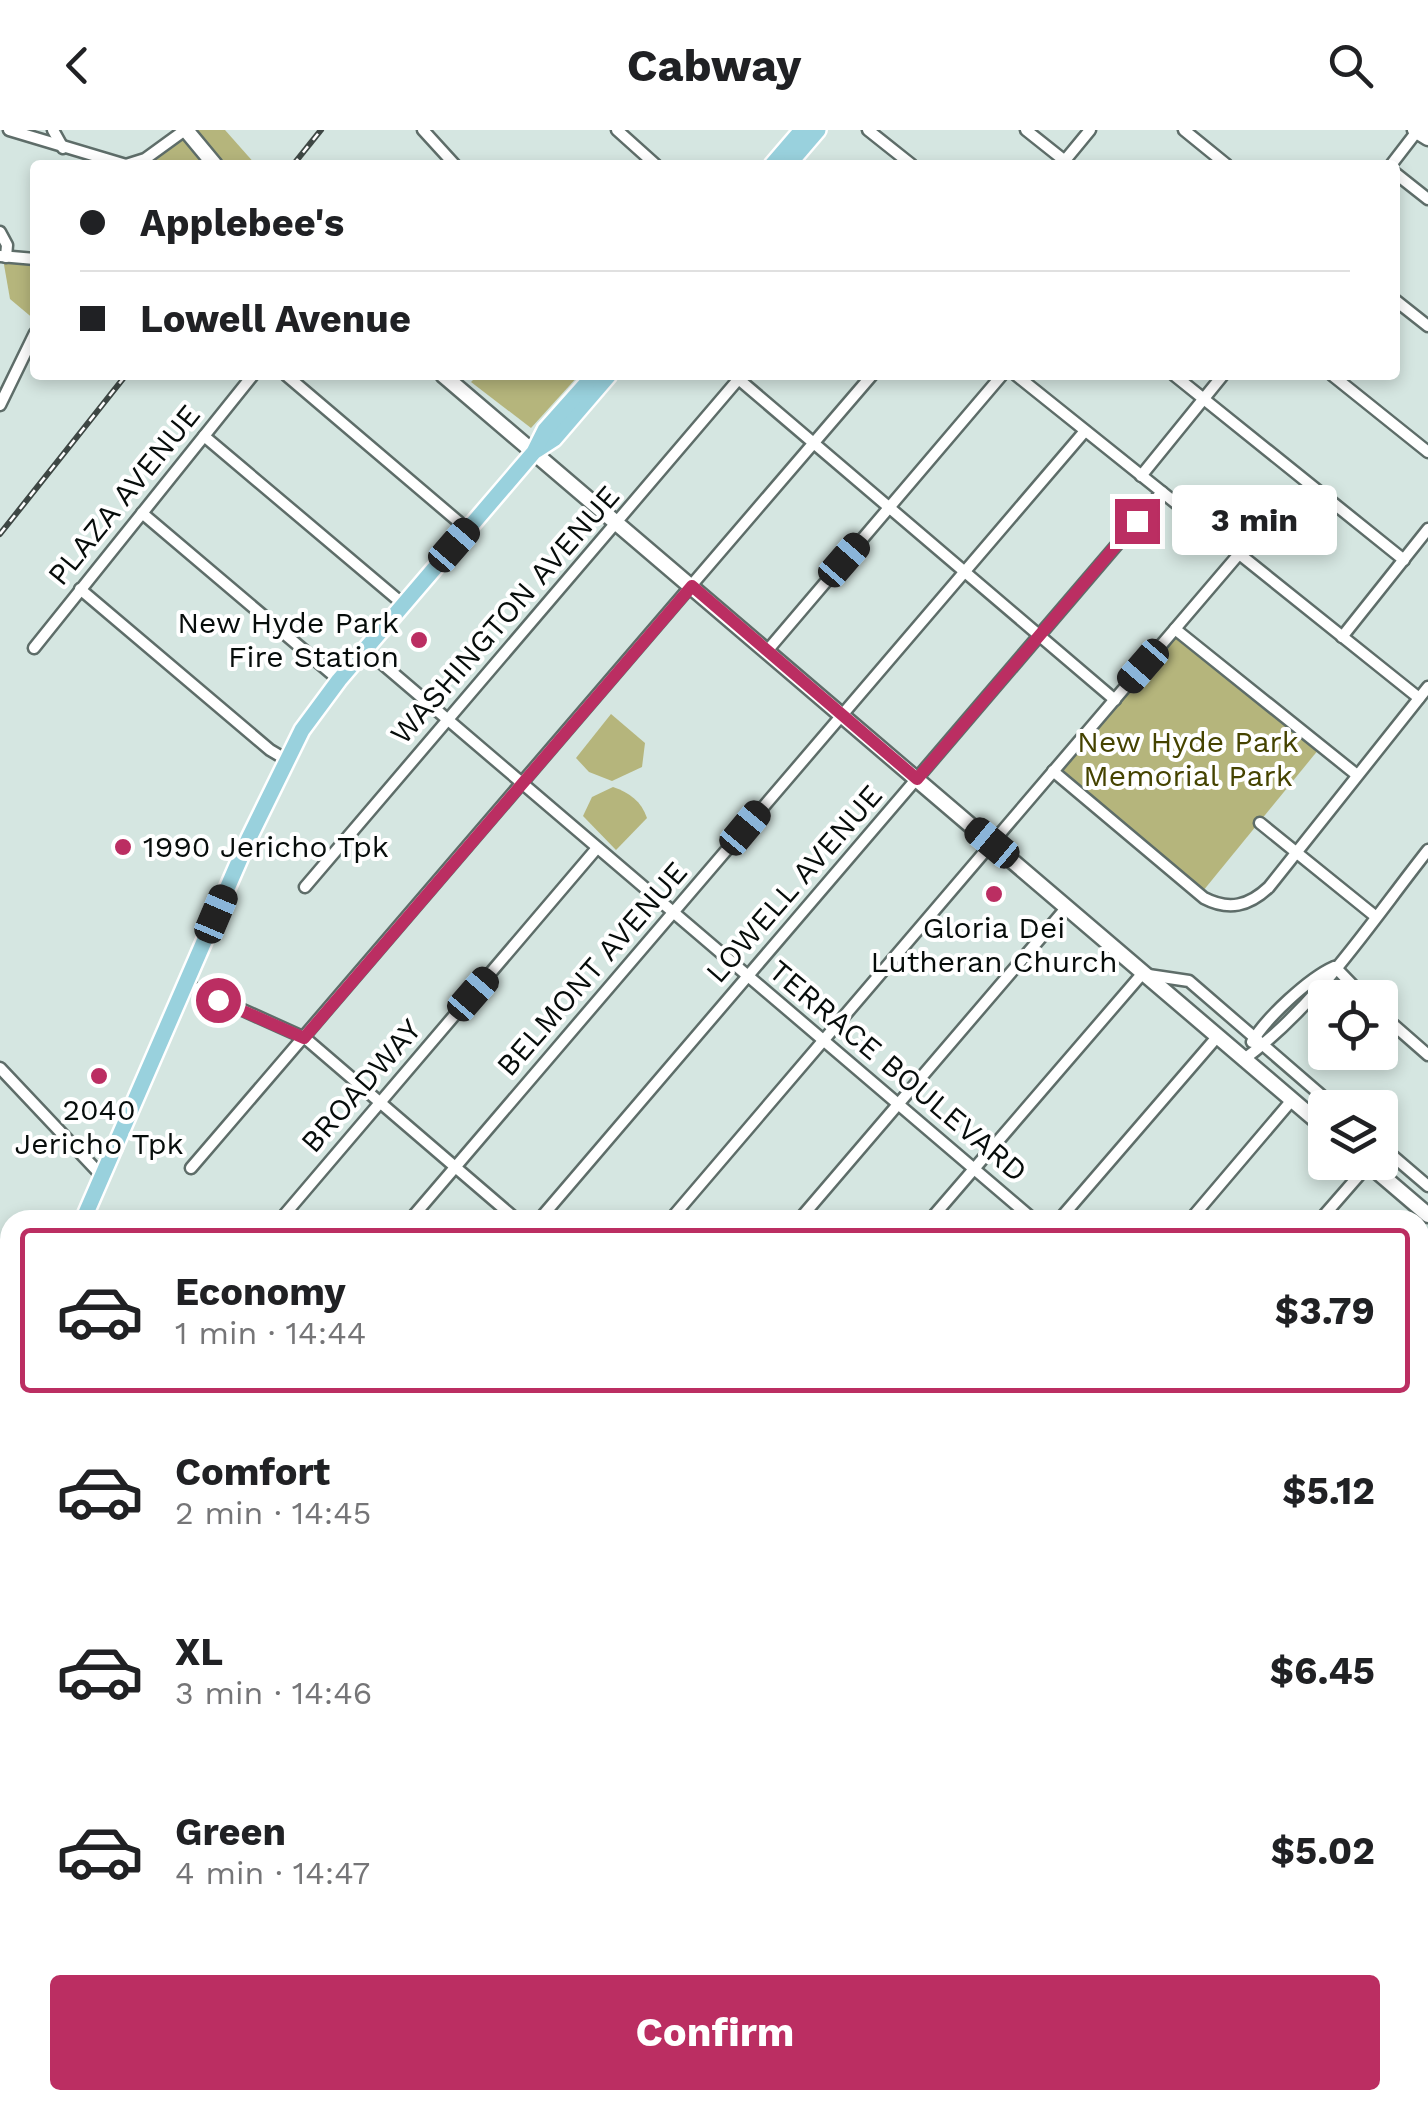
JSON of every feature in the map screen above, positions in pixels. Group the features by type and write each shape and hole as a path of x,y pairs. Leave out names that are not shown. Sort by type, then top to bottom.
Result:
{"main road":[{"path":"186,130 211,160"},
{"path":"1417,130 1428,138"},
{"path":"777,160 804,133"},
{"path":"790,160 804,133"},
{"path":"449,380 1308,1114"},
{"path":"87,1210 185,984 310,718 364,649 534,452 545,430 590,380"},
{"path":"534,452 554,439 605,380"},
{"path":"1386,1180 1422,1210"}],"street":[{"path":"9,130 105,160"},
{"path":"52,130 64,148"},
{"path":"144,160 186,130"},
{"path":"422,130 447,160"},
{"path":"617,130 650,160"},
{"path":"868,130 906,160"},
{"path":"1026,130 1061,160"},
{"path":"1069,160 1090,130"},
{"path":"1184,130 1222,160"},
{"path":"1395,160 1417,130"},
{"path":"1400,177 1428,199"},
{"path":"0,232 7,245 3,256 30,259"},
{"path":"1400,304 1428,326"},
{"path":"0,405 30,343"},
{"name":"PLAZA AVENUE","path":"34,648 249,380"},
{"path":"292,380 468,529"},
{"name":"WASHINGTON AVENUE","path":"305,886 735,380"},
{"path":"743,380 1114,700"},
{"path":"191,1168 868,380"},
{"path":"767,651 998,380"},
{"path":"1022,380 1420,698"},
{"path":"1180,380 1404,560"},
{"path":"1141,476 1219,380"},
{"path":"1338,380 1428,452"},
{"name":"BELMONT AVENUE","path":"419,1210 1084,431"},
{"path":"204,436 403,604"},
{"name":"LOWELL AVENUE","path":"548,1210 1162,492"},
{"path":"142,512 339,680"},
{"path":"1342,637 1428,529"},
{"path":"678,1210 1239,554"},
{"path":"80,589 270,750 287,760"},
{"path":"1175,629 1357,776"},
{"name":"TERRACE BOULEVARD","path":"364,649 1022,1210"},
{"path":"1053,771 1204,898 1222,905 1248,902 1269,887 1428,687"},
{"path":"1260,823 1375,916"},
{"name":"BROADWAY","path":"289,1210 598,848"},
{"path":"1243,1060 1320,973 1335,966 1428,850"},
{"path":"808,1210 1067,907"},
{"path":"1335,966 1348,980"},
{"path":"939,1210 1142,974 1189,982 1315,1090"},
{"path":"185,984 304,1038 505,1210"},
{"path":"1398,1029 1428,1055"},
{"path":"1068,1210 1216,1036"},
{"path":"0,1068 102,1176"},
{"path":"1198,1210 1292,1100"},
{"path":"1398,1160 1428,1186"},
{"path":"1328,1210 1354,1180"}],"green space":[{"path":"182,130 225,130 252,160 143,160"},
{"path":"3,259 30,262 30,316 10,299"},
{"path":"473,380 574,380 531,428"},
{"name":"New Hyde Park Memorial Park","path":"1175,634 1319,749 1203,891 1060,770"},
{"path":"611,714 645,743 642,767 612,781 589,772 576,758"},
{"path":"613,787 634,798 647,818 616,850 583,816 592,797"}],"railway":[{"path":"297,160 321,130"},
{"path":"0,534 122,380"}],"place":[{"name":"New Hyde Park Fire Station","path":"419,640"},
{"name":"1990 Jericho Tpk","path":"123,847"},
{"name":"Gloria Dei Lutheran Church","path":"994,894"},
{"name":"2040 Jericho Tpk","path":"99,1076"}],"route":[{"path":"218,1000 304,1038 692,586 917,779 1137,521"}]}
